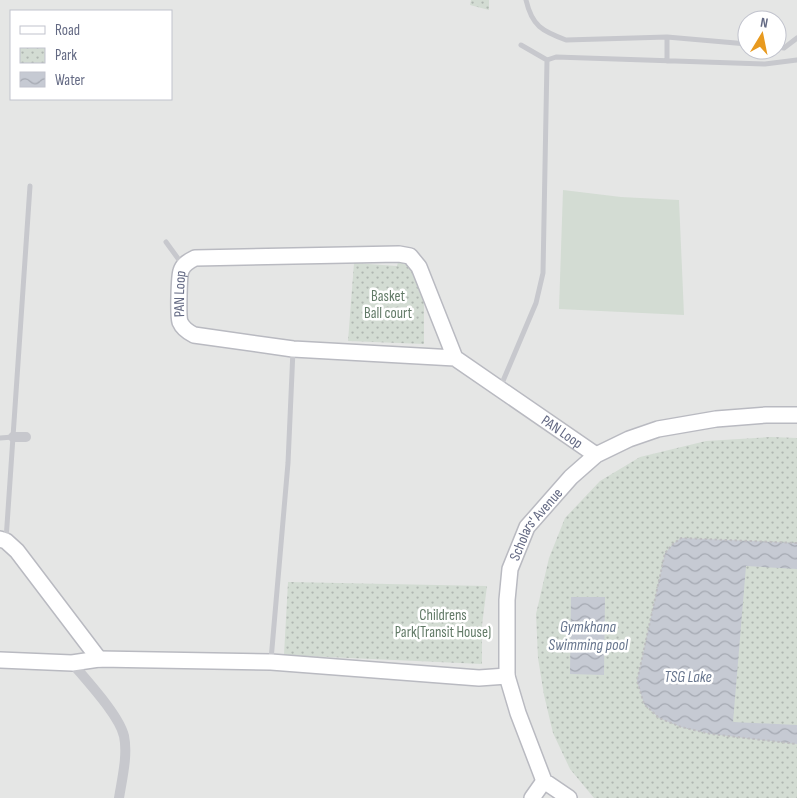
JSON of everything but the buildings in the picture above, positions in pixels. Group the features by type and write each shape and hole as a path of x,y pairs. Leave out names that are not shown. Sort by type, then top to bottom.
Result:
{"street":[{"name":"PAN Loop","path":"455,358 419,267 410,256 399,254 195,258 186,263 180,271 180,322 186,331 194,335 293,349 455,358 596,455"},
{"name":"Scholars' Avenue","path":"544,781 518,713 507,676 507,609 510,568 528,527 571,477 596,455 629,439 658,429 716,419 797,415"},
{"path":"13,437 26,437"},
{"path":"3,540 17,551 99,658"},
{"path":"0,660 72,663 99,658 271,662 479,678 507,676"},
{"path":"72,663 118,722 124,736 125,754 119,798"},
{"path":"532,798 544,781 569,798"}],"lane":[{"path":"526,0 528,10 535,24 551,34 566,40 667,37 737,43"},
{"path":"667,37 667,61"},
{"path":"787,46 797,38"},
{"path":"521,45 547,60 556,57 765,64 797,60"},
{"path":"499,388 536,304 543,273 547,60"},
{"path":"3,540 13,437 30,186"},
{"path":"166,242 184,266"},
{"path":"271,662 288,463 293,349"},
{"path":"0,438 13,437"}],"path":[{"path":"797,543 681,538 672,544 665,553 637,681 644,704 659,718 681,727 711,734 797,744"}],"shaded area":[{"path":"0,0 797,0 797,798 0,798"}],"green space":[{"path":"471,0 489,0 489,10 470,5"},
{"path":"563,190 621,197 679,200 684,315 559,309"},
{"name":"Basket Ball court","path":"398,262 414,267 424,287 424,344 348,341 354,263 397,266"},
{"path":"771,437 797,438 797,798 594,798 570,769 553,733 538,658 536,614 549,558 565,518 600,481 640,457 706,441"},
{"name":"Childrens Park(Transit House)","path":"288,582 487,586 482,625 482,664 284,655"}],"water":[{"name":"TSG Lake","path":"681,538 797,543 797,569 746,566 733,722 797,725 797,744 711,734 681,727 659,718 644,704 637,681 665,553"},
{"name":"Gymkhana Swimming pool","path":"571,597 605,597 604,675 570,674"}]}
